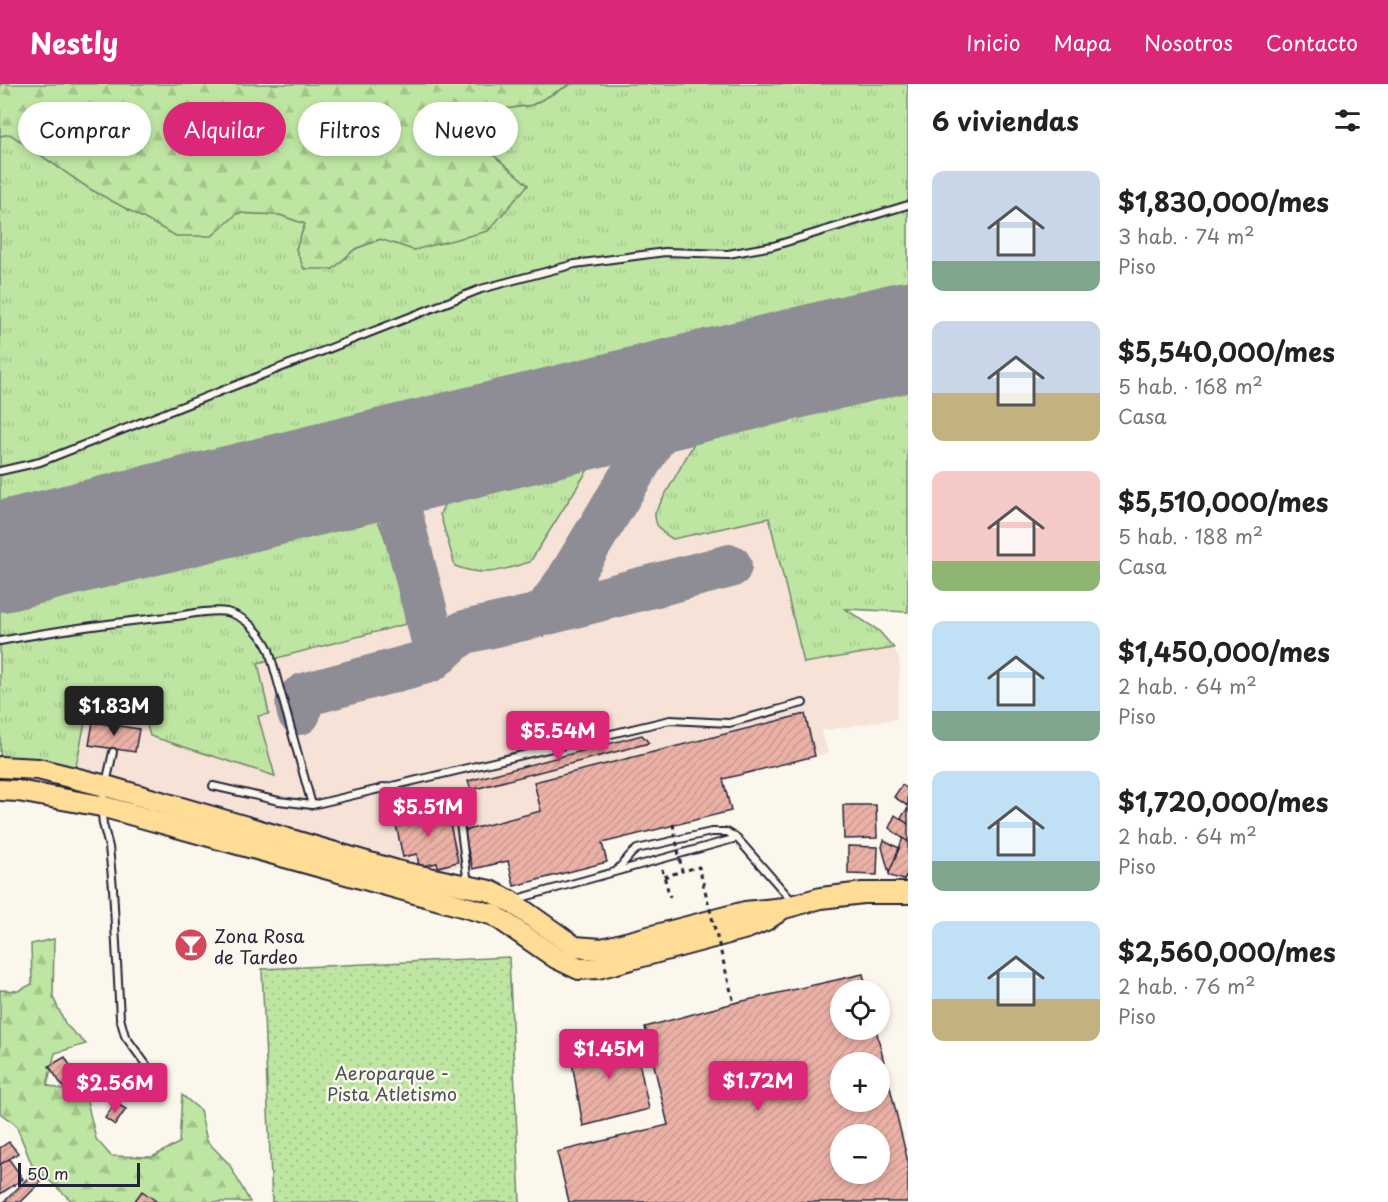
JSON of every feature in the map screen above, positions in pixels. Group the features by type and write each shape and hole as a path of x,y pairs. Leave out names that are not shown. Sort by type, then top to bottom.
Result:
{"main road":[{"path":"0,767 38,769 106,786 401,872 468,884 510,901 575,947 602,949 745,912 790,906 821,898 863,893 908,893"},
{"path":"0,790 18,791 101,806 494,915 556,958 579,969 598,968 747,928 790,906"}],"lane":[{"path":"0,471 40,462 481,289 575,264 665,252 728,254 773,246 908,205"},
{"path":"0,641 206,613 226,612 248,622 263,637 269,650 312,805"},
{"path":"213,786 279,801 312,805 670,720 729,723 803,704"},
{"path":"113,752 101,806 109,847 113,888 120,1018 125,1036 153,1074"},
{"path":"382,787 399,803 440,795 452,795 457,800 468,884"},
{"path":"617,870 637,849 711,832 727,832 737,838 790,906"},
{"path":"510,901 737,838"}],"path":[{"path":"673,824 682,871"},
{"path":"658,859 670,897"},
{"path":"664,877 699,867 734,1003"}],"shaded area":[{"path":"222,84 908,84 908,612 845,609 878,630 894,648 899,659 900,672 896,719 821,731 828,753 724,779 731,811 603,843 607,862 514,886 507,861 473,869 470,861 459,862 459,867 454,868 414,871 391,857 108,776 0,762 0,136 18,132 18,156 151,156 151,102 145,102"}],"green space":[{"path":"0,84 571,84 532,105 518,107 518,102 413,102 413,156 495,156 528,185 488,231 414,250 380,239 355,249 333,269 304,269 296,249 305,224 280,215 238,213 212,236 176,236 90,189 42,156 151,156 151,102 18,102 18,140 10,134 0,136"},
{"path":"571,84 908,84 908,288 0,512 0,136 10,134 18,140 18,156 42,156 90,189 212,236 238,213 280,215 305,224 296,249 333,269 355,249 381,239 414,250 528,185 495,156 518,156 518,107 532,105"},
{"path":"908,378 908,612 845,609 878,630 894,648 804,663 769,518 673,539 660,529 655,513 702,429"},
{"path":"589,468 530,562 493,572 475,572 455,566 440,514 445,503"},
{"path":"372,507 394,564 406,624 258,663 269,714 258,716 275,776 150,736 146,722 115,711 107,699 91,693 75,771 0,762 0,596"},
{"path":"54,939 53,997 66,1025 86,1044 55,1053 47,1085 86,1097 96,1139 111,1156 152,1157 179,1143 182,1095 200,1110 207,1141 229,1164 250,1202 73,1202 32,1165 16,1125 0,1113 0,990 18,991 32,984 31,944"},
{"name":"Aeroparque - Pista Atletismo","path":"509,957 520,1202 272,1202 262,969"}],"building":[{"path":"805,714 815,756 723,779 731,811 602,843 607,862 514,886 508,861 473,869 463,831 541,811 534,782"},
{"path":"93,722 139,729 135,752 89,745"},
{"path":"642,735 649,743 471,790 468,781"},
{"path":"902,785 908,789 908,806 894,797"},
{"path":"843,805 876,805 877,838 844,839"},
{"path":"908,808 908,824 900,819"},
{"path":"447,809 458,862 438,867 437,863 419,867 417,854 403,857 395,820"},
{"path":"895,815 908,824 908,842 889,828"},
{"path":"903,838 908,842 908,871 904,880 890,876 889,873"},
{"path":"884,840 899,848 889,873 882,847"},
{"path":"848,846 878,847 877,875 848,874"},
{"path":"863,974 864,980 836,980"},
{"path":"830,981 830,1040 879,1040 882,1052 830,1052 830,1112 890,1112 890,1087 908,1162 908,1202 569,1202 557,1152 668,1125 645,1027 734,1003"},
{"path":"633,1033 649,1109 583,1126 570,1051"},
{"path":"65,1057 80,1082 65,1090 49,1066"},
{"path":"115,1103 126,1109 115,1125 105,1118"},
{"path":"9,1142 18,1153 0,1165 0,1148"},
{"path":"9,1159 23,1179 0,1194 0,1165"},
{"path":"32,1174 41,1182 21,1202 4,1202"},
{"path":"142,1191 156,1201 134,1202"}],"taxiway":[{"path":"540,615 548,608 568,580 668,415 684,398 712,383"},
{"path":"589,413 618,421 633,433 640,451 639,462"},
{"path":"399,508 403,488 410,474 420,462 436,450"},
{"path":"342,473 360,477 375,484 388,494 399,508 434,644 431,660"},
{"path":"299,713 298,701 304,695 426,662 465,632 730,566"}],"runway":[{"path":"0,557 908,336"}],"place":[{"name":"Zona Rosa de Tardeo","path":"191,945"}]}
